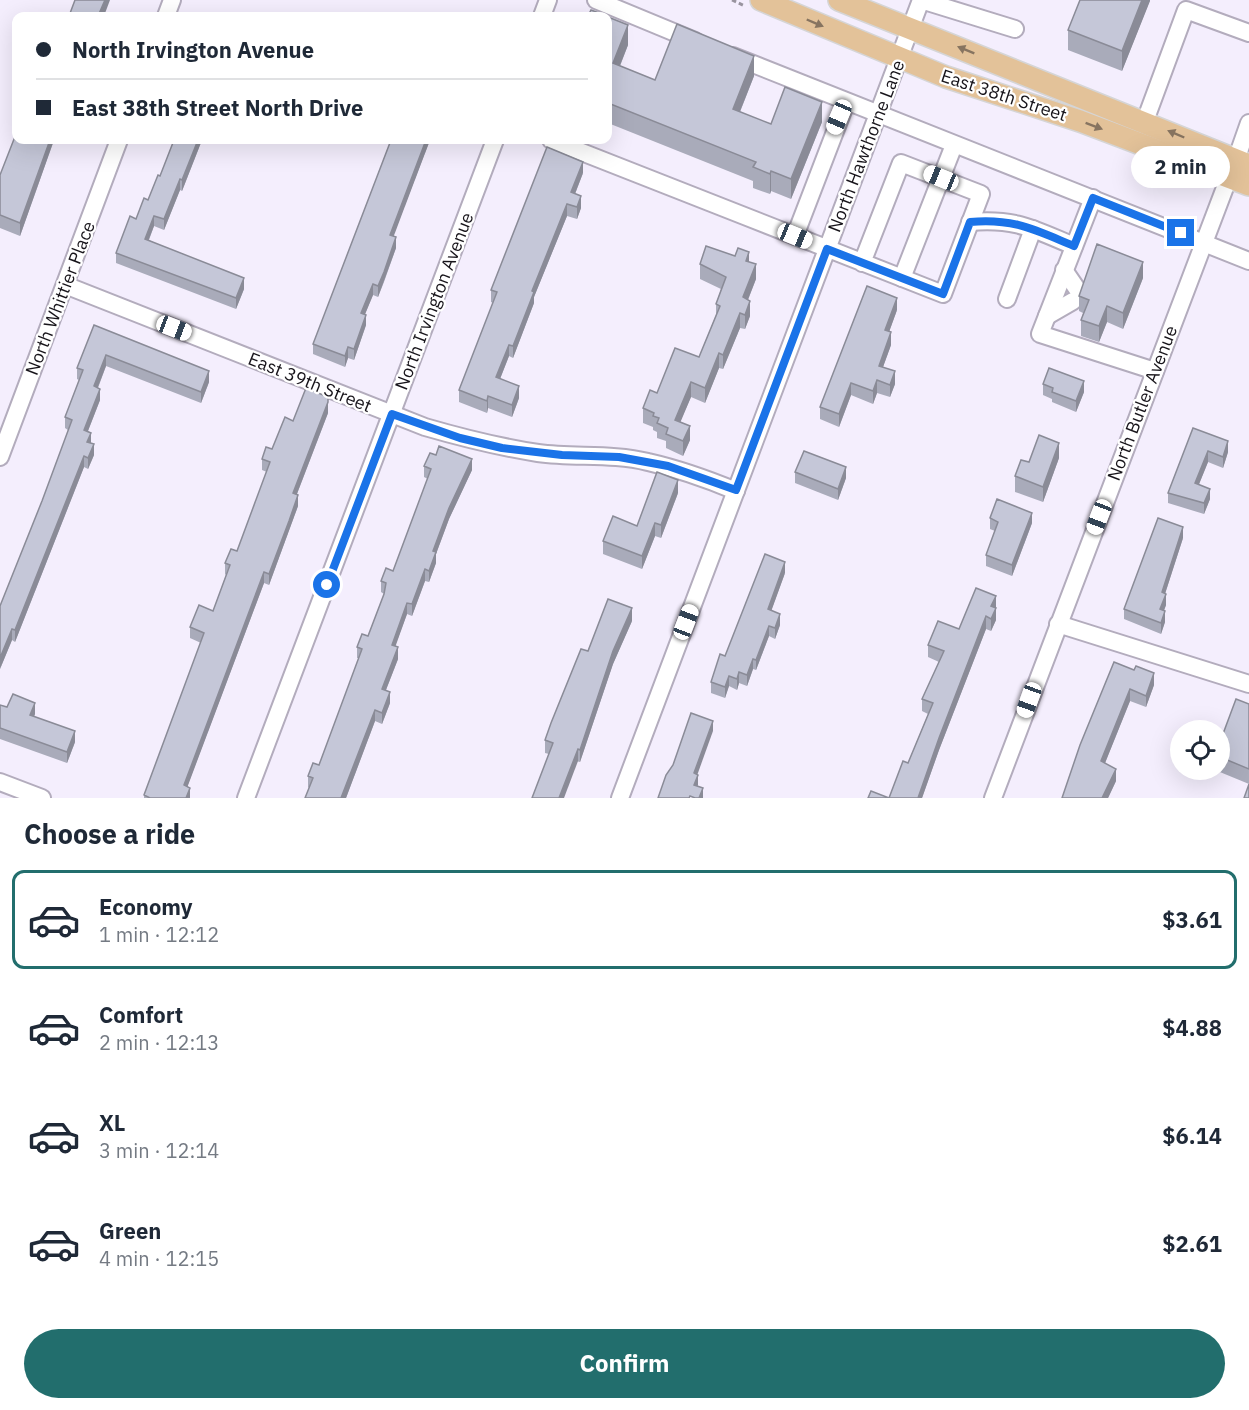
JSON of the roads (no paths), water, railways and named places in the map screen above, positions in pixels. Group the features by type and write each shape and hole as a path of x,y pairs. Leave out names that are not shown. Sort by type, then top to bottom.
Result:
{"main road":[{"name":"East 38th Street","path":"761,0 899,58 1080,121 1238,167"},
{"name":"East 38th Street","path":"839,0 1145,121 1238,167 1249,184"}],"street":[{"path":"596,0 878,116 1093,198 1249,261"},
{"path":"921,0 1015,29"},
{"name":"North Hawthorne Lane","path":"620,798 921,0"},
{"path":"1145,121 1186,9 1249,33"},
{"path":"795,236 846,103"},
{"name":"North Butler Avenue","path":"993,798 1203,242 1238,167 1249,123"},
{"name":"North Whittier Place","path":"0,457 118,144"},
{"name":"North Irvington Avenue","path":"246,798 493,144"},
{"path":"561,144 862,263 943,294 981,194 901,163 862,263"},
{"path":"902,278 954,145"},
{"path":"1093,198 1040,334 1155,371"},
{"path":"970,222 1002,220 1033,229 1074,246"},
{"path":"1007,299 1033,229"},
{"path":"1047,316 1075,295 1064,270"},
{"name":"East 39th Street","path":"65,285 392,414 460,438 502,448 562,455 619,457 668,466 736,490"},
{"path":"1058,624 1249,684"},
{"path":"0,782 42,798"}]}
